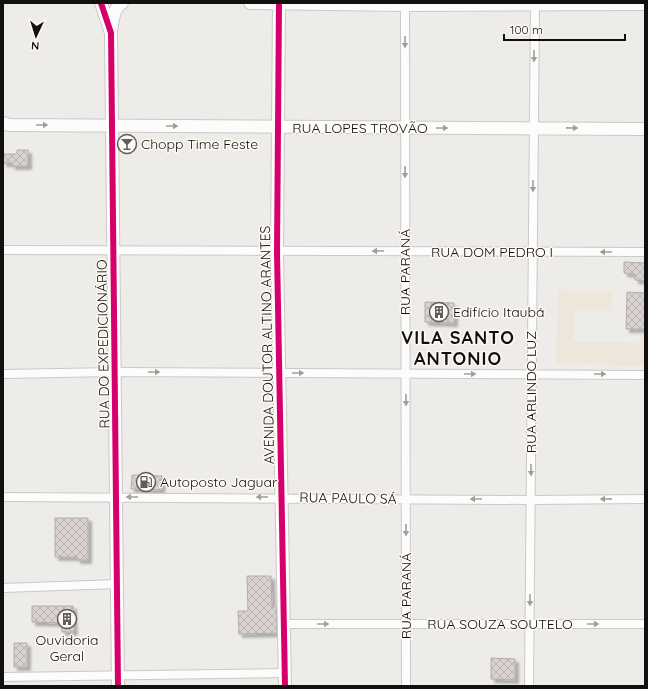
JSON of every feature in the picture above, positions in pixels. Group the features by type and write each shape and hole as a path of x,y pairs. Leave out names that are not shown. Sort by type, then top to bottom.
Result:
{"street":[{"name":"RUA DO EXPEDICIONÁRIO","path":"101,3 111,33 118,681"},
{"path":"111,33 114,13 119,4 122,3"},
{"path":"250,3 645,4"},
{"name":"AVENIDA DOUTOR ALTINO ARANTES","path":"279,3 277,252 285,686"},
{"name":"RUA PARANÁ","path":"405,4 406,686"},
{"name":"RUA ARLINDO LUZ","path":"529,686 534,4"},
{"name":"RUA LOPES TROVÃO","path":"3,123 9,125 112,126 405,128 534,127 645,129"},
{"name":"RUA DOM PEDRO I","path":"3,250 645,252"},
{"path":"3,374 115,372 645,375"},
{"name":"RUA PAULO SÁ","path":"3,498 282,497 531,500 645,498"},
{"path":"3,588 118,584"},
{"name":"RUA SOUZA SOUTELO","path":"284,624 645,624"},
{"path":"3,678 118,681 285,673"}],"shaded area":[{"path":"558,291 613,292 612,311 574,311 573,341 640,343 641,333 645,333 645,366 556,363"}],"building":[{"path":"17,150 28,150 28,166 12,166 12,163 3,163 3,154 17,154"},
{"path":"624,262 645,263 645,281 635,280 635,274 624,273"},
{"path":"627,292 645,293 645,329 626,329"},
{"name":"Edifício Itaubá","path":"425,302 454,303 454,323 425,322"},
{"name":"Autoposto Jaguar","path":"132,475 162,476 161,490 131,489"},
{"path":"55,518 88,518 88,560 77,560 77,557 55,557"},
{"path":"247,576 271,576 272,607 276,606 277,633 239,634 238,611 248,611"},
{"path":"32,606 73,606 74,632 62,632 61,623 32,622"},
{"path":"14,643 27,643 27,667 14,667"},
{"path":"491,658 515,659 515,680 491,679"}],"cycle path":[{"path":"101,3 111,33 118,686"},
{"path":"279,3 277,252 285,686"}],"place":[{"name":"Chopp Time Feste","path":"127,144"},
{"name":"Edifício Itaubá","path":"439,312"},
{"name":"Autoposto Jaguar","path":"146,482"},
{"name":"Ouvidoria Geral","path":"67,619"}],"district":[{"name":"VILA SANTO ANTONIO","path":"458,348"}]}
